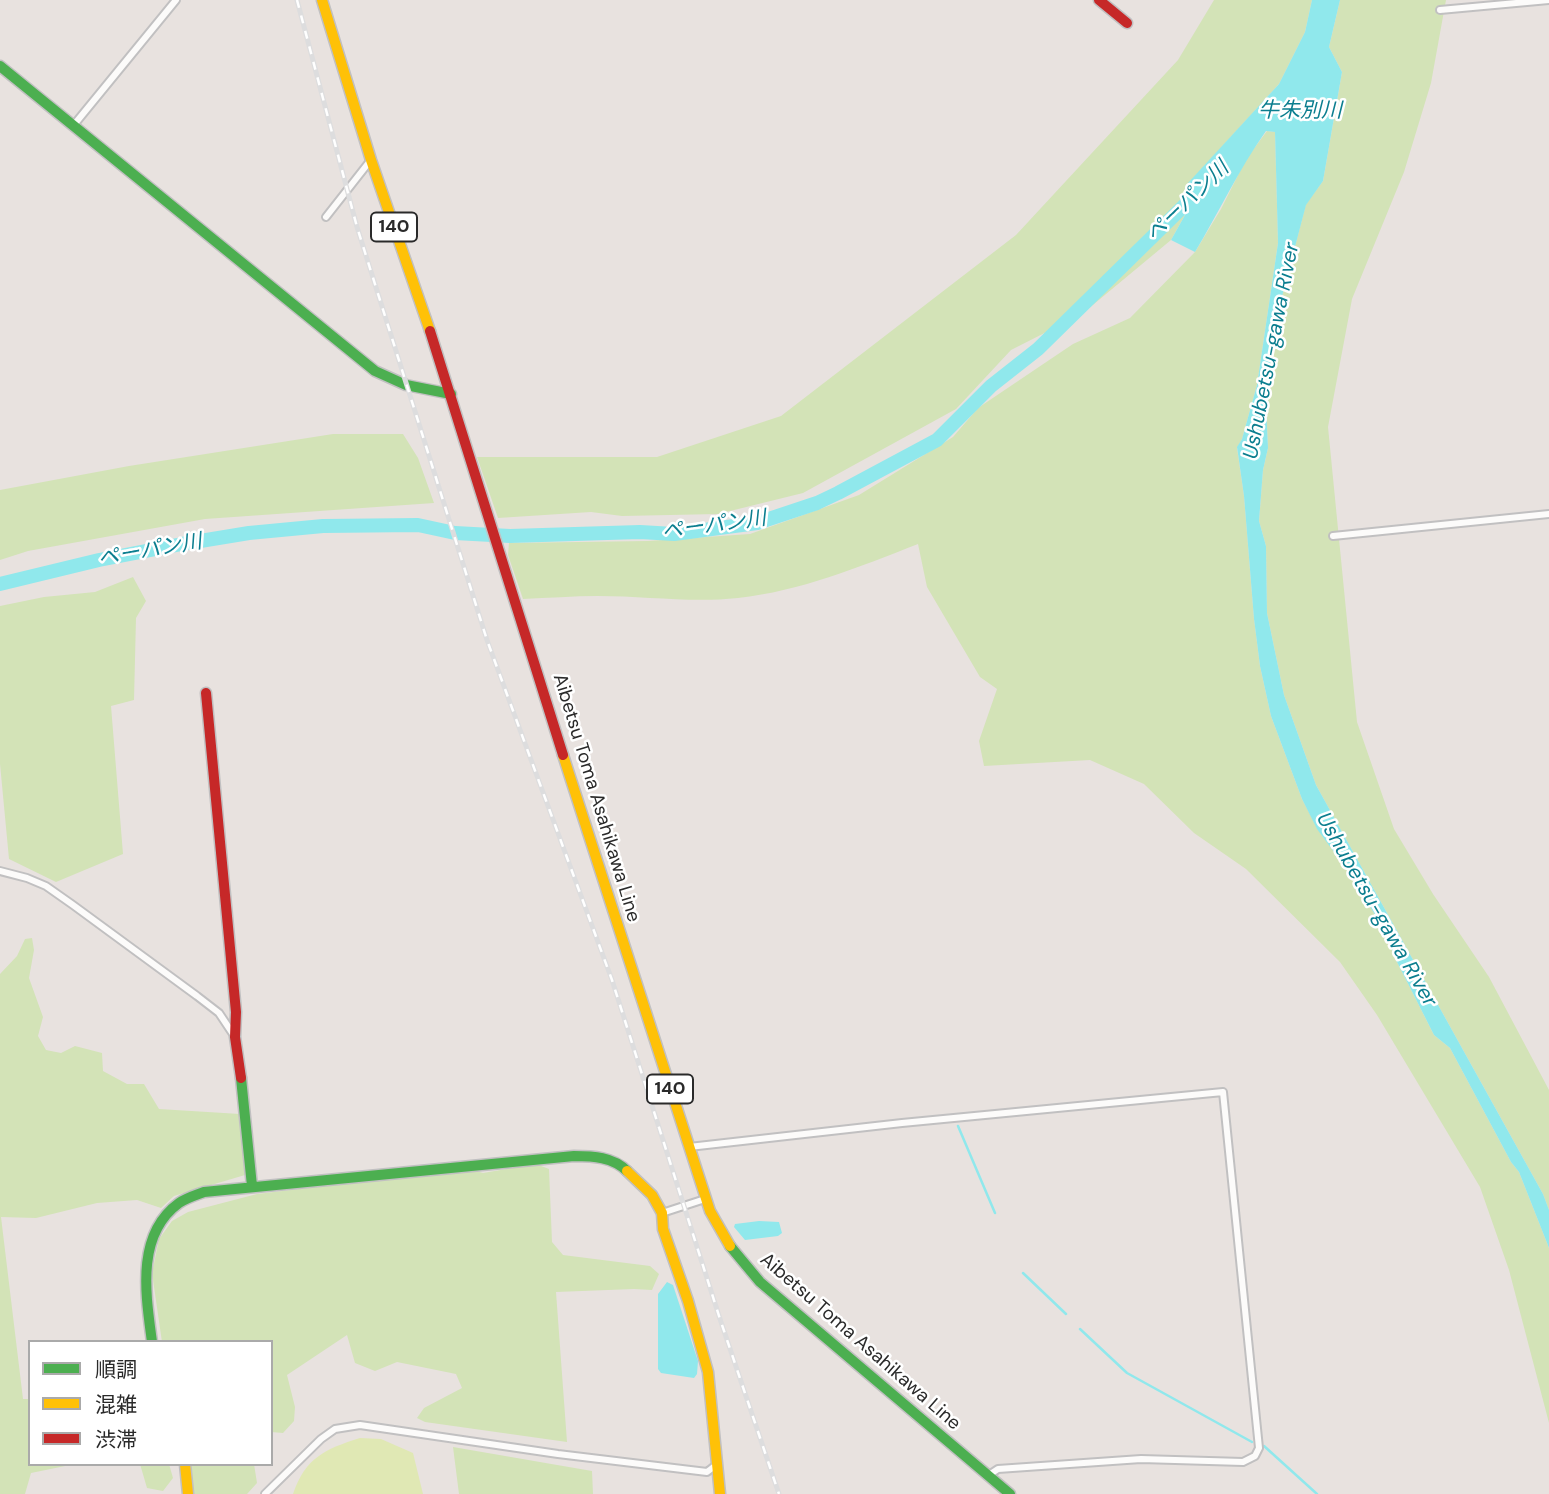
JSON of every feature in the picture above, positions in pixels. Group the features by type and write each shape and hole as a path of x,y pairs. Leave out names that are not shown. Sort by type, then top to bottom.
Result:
{"street":[{"path":"73,126 176,0"},
{"name":"Aibetsu Toma Asahikawa Line","path":"322,0 372,160 451,394 705,1199 725,1240 760,1282 1010,1494"},
{"path":"1099,0 1127,23"},
{"path":"1440,10 1549,0"},
{"path":"0,66 375,371 406,385 451,394"},
{"path":"326,217 372,160"},
{"path":"1333,536 1549,514"},
{"path":"206,693 236,1012 235,1037 252,1186"},
{"path":"0,871 46,886 74,905 219,1013 235,1037"},
{"path":"689,1147 1223,1092 1259,1448 1255,1456 1243,1462 1141,1460 998,1469 989,1475"},
{"path":"152,1340 146,1270 149,1246 158,1223 179,1202 204,1192 252,1186 596,1156 620,1164 652,1195 662,1213 663,1230 688,1301 708,1372 720,1494"},
{"path":"662,1213 705,1199"},
{"path":"265,1494 321,1439 335,1429 360,1425 706,1472 716,1465"},
{"path":"185,1466 188,1494"}],"green space":[{"path":"1214,0 1312,0 1305,32 1279,84 1189,183 1185,215 1171,240 1082,314 1011,350 956,409 803,493 718,514 622,516 591,512 498,518 477,457 657,457 781,416 1016,235 1178,60"},
{"path":"1340,0 1446,0 1431,83 1404,172 1352,299 1328,427 1357,722 1394,829 1433,894 1489,977 1549,1090 1549,1210 1543,1194 1316,785 1284,695 1267,613 1266,546 1259,521 1263,470 1268,448 1265,383 1276,343 1275,323 1306,204 1323,181 1342,72 1329,47"},
{"path":"1267,131 1275,132 1278,243 1257,385 1237,448 1260,666 1271,716 1302,799 1317,828 1384,929 1395,958 1434,1035 1450,1048 1511,1162 1519,1172 1549,1248 1549,1423 1509,1270 1480,1187 1377,1015 1340,962 1246,869 1194,833 1144,784 1090,760 984,766 979,741 997,689 980,677 927,587 918,544 852,569 784,590 738,598 686,600 598,596 523,599 508,555 509,543 648,541 750,534 859,495 953,437 978,408 1073,344 1130,318 1195,252 1221,209 1246,159"},
{"path":"333,434 403,434 418,458 434,503 205,519 28,551 0,560 0,490 129,466"},
{"path":"133,577 146,601 136,618 134,700 111,706 123,854 56,882 9,859 0,764 0,606 44,597 95,592"},
{"path":"32,938 34,950 29,978 43,1017 38,1036 46,1050 61,1053 75,1046 102,1053 103,1071 127,1084 144,1084 159,1109 240,1114 245,1175 174,1196 161,1208 137,1200 97,1203 36,1218 1,1217 23,1399 28,1399 28,1466 65,1466 31,1473 25,1494 0,1494 0,974 17,956 25,939"},
{"path":"536,1164 549,1169 552,1242 563,1255 650,1266 659,1274 652,1290 556,1292 567,1442 425,1422 417,1418 424,1408 462,1388 456,1374 397,1362 375,1371 355,1363 347,1335 287,1375 295,1407 294,1421 283,1433 273,1432 273,1340 162,1340 152,1273 159,1239 172,1221 188,1212 257,1194 469,1169 483,1173"},
{"path":"360,1438 381,1439 413,1453 423,1494 293,1494 310,1463 336,1446"},
{"path":"453,1447 592,1471 593,1494 459,1494"},
{"path":"141,1466 170,1466 173,1478 163,1491 147,1488"},
{"path":"190,1466 254,1466 257,1483 247,1494 192,1494"}],"water":[{"name":"牛朱別川","path":"1312,0 1340,0 1329,47 1342,72 1323,181 1306,205 1275,323 1276,343 1265,383 1268,448 1263,470 1259,521 1266,546 1267,613 1284,695 1316,785 1543,1194 1549,1210 1549,1248 1519,1172 1511,1162 1450,1048 1434,1035 1395,958 1384,929 1345,867 1317,829 1302,799 1271,716 1260,666 1254,619 1244,496 1237,447 1242,439 1257,385 1278,243 1275,132 1266,131 1256,145 1195,252 1171,240 1185,215 1188,183 1279,84 1305,32"},
{"path":"779,1222 782,1233 778,1236 745,1240 734,1227 735,1224"},
{"path":"667,1282 673,1285 698,1361 694,1378 661,1373 658,1369 658,1294"}],"waterway":[{"name":"ペーパン川","path":"0,584 99,560 182,544 249,533 323,526 418,525 455,533 510,536 640,532 674,534 757,523 817,503 937,440 991,386 1038,349 1199,191"},
{"path":"958,1126 995,1213"},
{"path":"1023,1273 1066,1314"},
{"path":"1080,1329 1127,1373 1252,1442"},
{"path":"1264,1446 1317,1494"}],"railway":[{"path":"297,0 357,227 487,640 612,980 779,1494"}],"traffic: fast":[{"path":"0,66 375,371 406,385 451,394"},
{"path":"241,1078 252,1186"},
{"path":"152,1340 146,1286 147,1267 155,1232 165,1216 179,1203 204,1192 574,1156 609,1160 627,1171"},
{"path":"730,1246 760,1282 1010,1494"}],"traffic: slow":[{"path":"322,0 371,160 430,331"},
{"path":"563,755 710,1211 730,1246"},
{"path":"627,1171 652,1195 662,1213 663,1229 688,1301 708,1372 720,1494"},
{"path":"185,1466 188,1494"}],"traffic: jam":[{"path":"1099,0 1127,23"},
{"path":"430,331 563,755"},
{"path":"206,693 236,1012 235,1037 241,1078"}],"water label":[{"name":"Ushubetsu-gawa River","path":"1272,351"},
{"name":"Ushubetsu-gawa River","path":"1376,910"}]}
